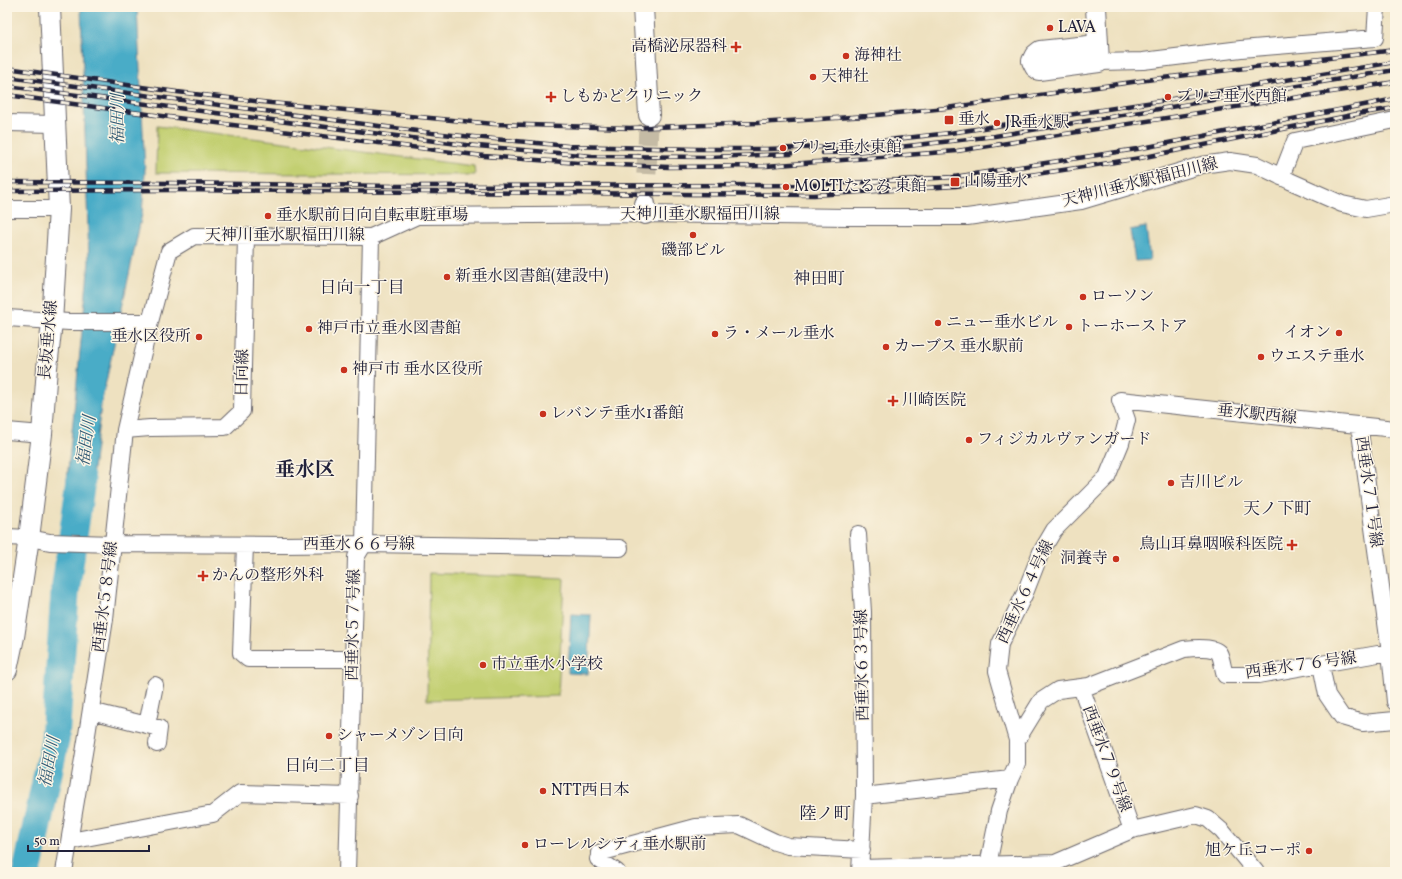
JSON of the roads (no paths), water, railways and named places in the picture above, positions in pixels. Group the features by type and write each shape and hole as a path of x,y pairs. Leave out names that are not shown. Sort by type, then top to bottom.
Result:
{"main road":[{"name":"長坂垂水線","path":"7,670 14,637 29,538 42,434 46,368 60,322 59,209 50,7"},
{"path":"643,7 649,115"},
{"path":"1096,7 1099,54"}],"street":[{"path":"1099,54 1143,61 1241,49 1375,38 1377,7"},
{"path":"1282,177 1295,141 1395,120"},
{"path":"7,123 55,124"},
{"name":"天神川垂水駅福田川線","path":"150,322 169,251 194,236 371,237 417,216 645,209 847,217 967,217 1081,201 1202,164 1230,161 1257,165 1342,204 1366,209 1395,204"},
{"path":"7,209 59,209"},
{"name":"日向線","path":"125,430 150,428 225,427 242,411 246,236"},
{"name":"西垂水５７号線","path":"347,872 356,557 364,544 371,237"},
{"path":"7,318 60,322 150,322"},
{"name":"西垂水５８号線","path":"64,872 91,711 104,619 105,543 125,430 150,322"},
{"name":"垂水駅西線","path":"1120,400 1395,429"},
{"name":"西垂水６４号線","path":"988,865 1000,811 1010,779 1017,764 1017,740 997,671 1000,644 1025,593 1042,552 1054,530 1107,477 1121,443 1127,420 1120,400"},
{"name":"西垂水７１号線","path":"1359,425 1393,652 1395,702"},
{"path":"7,431 42,434"},
{"name":"西垂水６３号線","path":"858,534 863,612 864,796 861,870"},
{"name":"西垂水６６号線","path":"7,537 29,538 50,542 105,543 245,545 364,544 620,548"},
{"path":"245,545 241,654 248,659 354,659"},
{"name":"西垂水７６号線","path":"1017,740 1041,701 1058,690 1089,686 1184,649 1196,648 1214,650 1219,653 1225,675 1258,675 1393,652"},
{"path":"1321,665 1327,695 1342,716 1363,723 1395,720"},
{"path":"147,725 155,685"},
{"name":"西垂水７９号線","path":"1081,687 1132,830"},
{"path":"91,711 159,728 157,744"},
{"path":"864,796 1010,779"},
{"path":"70,841 213,814 240,793 350,796"},
{"path":"861,870 921,870 988,865 1055,863 1132,830 1196,815 1208,819 1222,831 1256,872"},
{"path":"617,872 598,856 696,827 739,825 774,842 788,846 862,850"}],"water":[{"path":"81,7 137,7 145,173 142,214 101,405 87,518 63,520 89,262"},
{"path":"1146,227 1150,260 1135,261 1130,230"},
{"path":"571,614 591,615 588,674 568,673"}],"waterway":[{"name":"福田川","path":"27,872 55,740 65,593 81,480"}],"tunnel":[{"path":"645,204 649,115"}],"railway":[{"path":"7,68 177,92 271,103 494,124 630,128 757,123 867,116 946,108 1154,79 1395,50"},
{"path":"7,77 432,133 568,146 767,149 825,147 950,133 1160,101 1395,62"},
{"path":"823,153 856,152 995,136 1395,70"},
{"path":"7,95 177,118 484,156 592,164 669,167 766,166 957,151 1395,82"},
{"path":"7,86 466,145 592,156 709,157 791,154"},
{"path":"7,182 395,186 812,185 954,177 1137,149 1395,99"},
{"path":"7,191 170,190 814,195 956,186 1090,166 1140,158 1357,114 1395,108"}],"place":[{"name":"LAVA","path":"1050,28"},
{"name":"高橋泌尿器科","path":"736,47"},
{"name":"海神社","path":"846,56"},
{"name":"天神社","path":"813,77"},
{"name":"しもかどクリニック","path":"551,97"},
{"name":"プリコ垂水西館","path":"1168,97"},
{"name":"垂水","path":"949,120"},
{"name":"JR垂水駅","path":"997,123"},
{"name":"プリコ垂水東館","path":"783,148"},
{"name":"山陽垂水","path":"955,182"},
{"name":"MOLTIたるみ 東館","path":"786,187"},
{"name":"垂水駅前日向自転車駐車場","path":"268,216"},
{"name":"磯部ビル","path":"693,235"},
{"name":"新垂水図書館(建設中)","path":"447,277"},
{"name":"ローソン","path":"1083,297"},
{"name":"ニュー垂水ビル","path":"938,323"},
{"name":"トーホーストア","path":"1069,327"},
{"name":"神戸市立垂水図書館","path":"309,329"},
{"name":"イオン","path":"1339,333"},
{"name":"ラ・メール垂水","path":"715,334"},
{"name":"垂水区役所","path":"199,337"},
{"name":"カーブス 垂水駅前","path":"886,347"},
{"name":"ウエステ垂水","path":"1261,357"},
{"name":"神戸市 垂水区役所","path":"344,370"},
{"name":"川崎医院","path":"893,401"},
{"name":"レバンテ垂水1番館","path":"543,414"},
{"name":"フィジカルヴァンガード","path":"969,440"},
{"name":"吉川ビル","path":"1171,483"},
{"name":"鳥山耳鼻咽喉科医院","path":"1292,545"},
{"name":"洞養寺","path":"1116,559"},
{"name":"かんの整形外科","path":"203,576"},
{"name":"市立垂水小学校","path":"483,665"},
{"name":"シャーメゾン日向","path":"329,736"},
{"name":"NTT西日本","path":"543,791"},
{"name":"ローレルシティ垂水駅前","path":"525,845"},
{"name":"旭ケ丘コーポ","path":"1309,851"}],"district":[{"name":"神田町","path":"819,279"},
{"name":"日向一丁目","path":"362,288"},
{"name":"垂水区","path":"305,471"},
{"name":"天ノ下町","path":"1277,509"},
{"name":"日向二丁目","path":"327,766"},
{"name":"陸ノ町","path":"825,814"}]}
